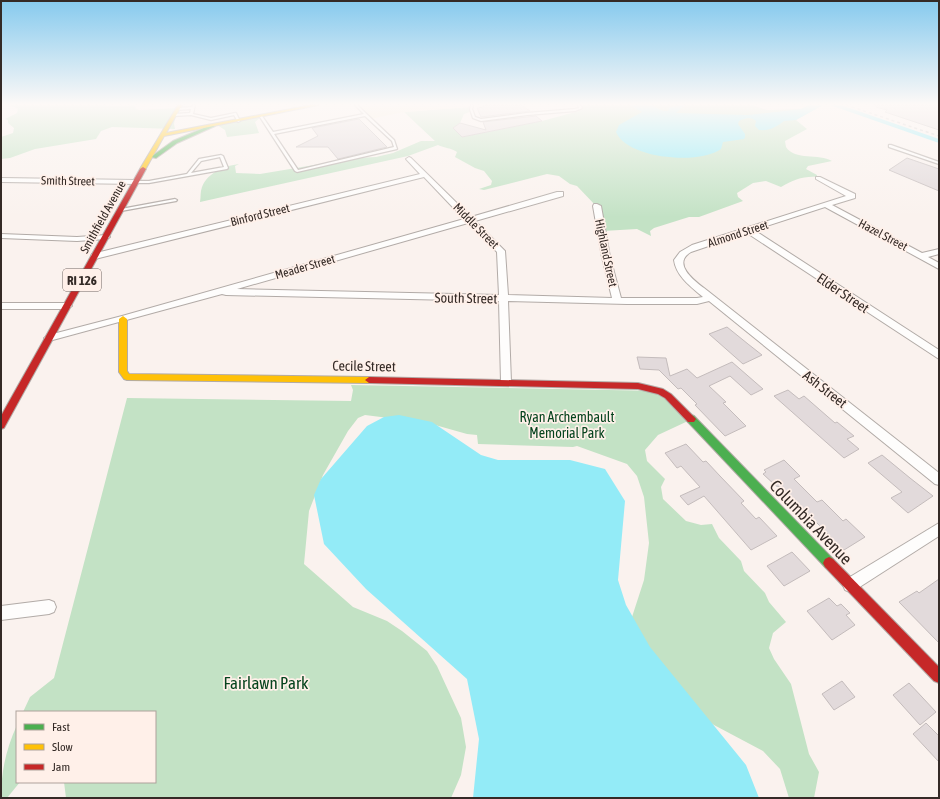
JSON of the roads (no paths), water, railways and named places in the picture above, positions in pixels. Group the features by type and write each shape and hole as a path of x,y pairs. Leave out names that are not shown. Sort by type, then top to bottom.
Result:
{"street":[{"name":"Smithfield Avenue","path":"1,425 159,142"},
{"path":"148,161 174,142"},
{"name":"Middle Street","path":"409,159 501,251 504,298 506,382"},
{"name":"Binford Street","path":"95,256 424,175"},
{"name":"Almond Street","path":"711,298 686,276 678,265 678,260 681,255 696,247 852,196 818,178"},
{"name":"Smith Street","path":"2,181 136,182"},
{"name":"Meader Street","path":"49,338 123,319 560,194"},
{"name":"Hazel Street","path":"826,205 939,266"},
{"name":"Highland Street","path":"596,206 606,257 617,300"},
{"name":"Elder Street","path":"748,230 939,356"},
{"path":"1,236 77,239 106,237"},
{"path":"922,256 939,251"},
{"name":"South Street","path":"220,291 238,294 617,300 627,302 698,301 711,298"},
{"name":"Ash Street","path":"711,298 939,480"},
{"path":"1,306 67,306"},
{"name":"Cecile Street","path":"123,319 123,372 127,377 506,382 638,386 660,391"},
{"name":"Columbia Avenue","path":"660,391 668,396 939,676"},
{"path":"1,405 13,404"},
{"path":"850,585 939,529"},
{"path":"1,613 49,607"}],"lane":[{"path":"278,142 298,171 396,148 394,142"},
{"path":"890,146 939,163"},
{"path":"136,182 149,182 226,168 221,156 200,160 188,174"},
{"path":"120,210 175,200"}],"water":[{"path":"625,142 723,142 721,149 711,154 697,157 665,157 634,148"},
{"path":"399,415 432,422 481,455 498,460 570,460 605,469 625,501 618,580 626,605 650,647 746,765 759,798 473,798 479,739 467,679 366,589 324,544 314,495 321,479 367,426 384,417"}],"park label":[{"name":"Ryan Archembault Memorial Park","path":"567,426"},
{"name":"Fairlawn Park","path":"266,683"}]}
